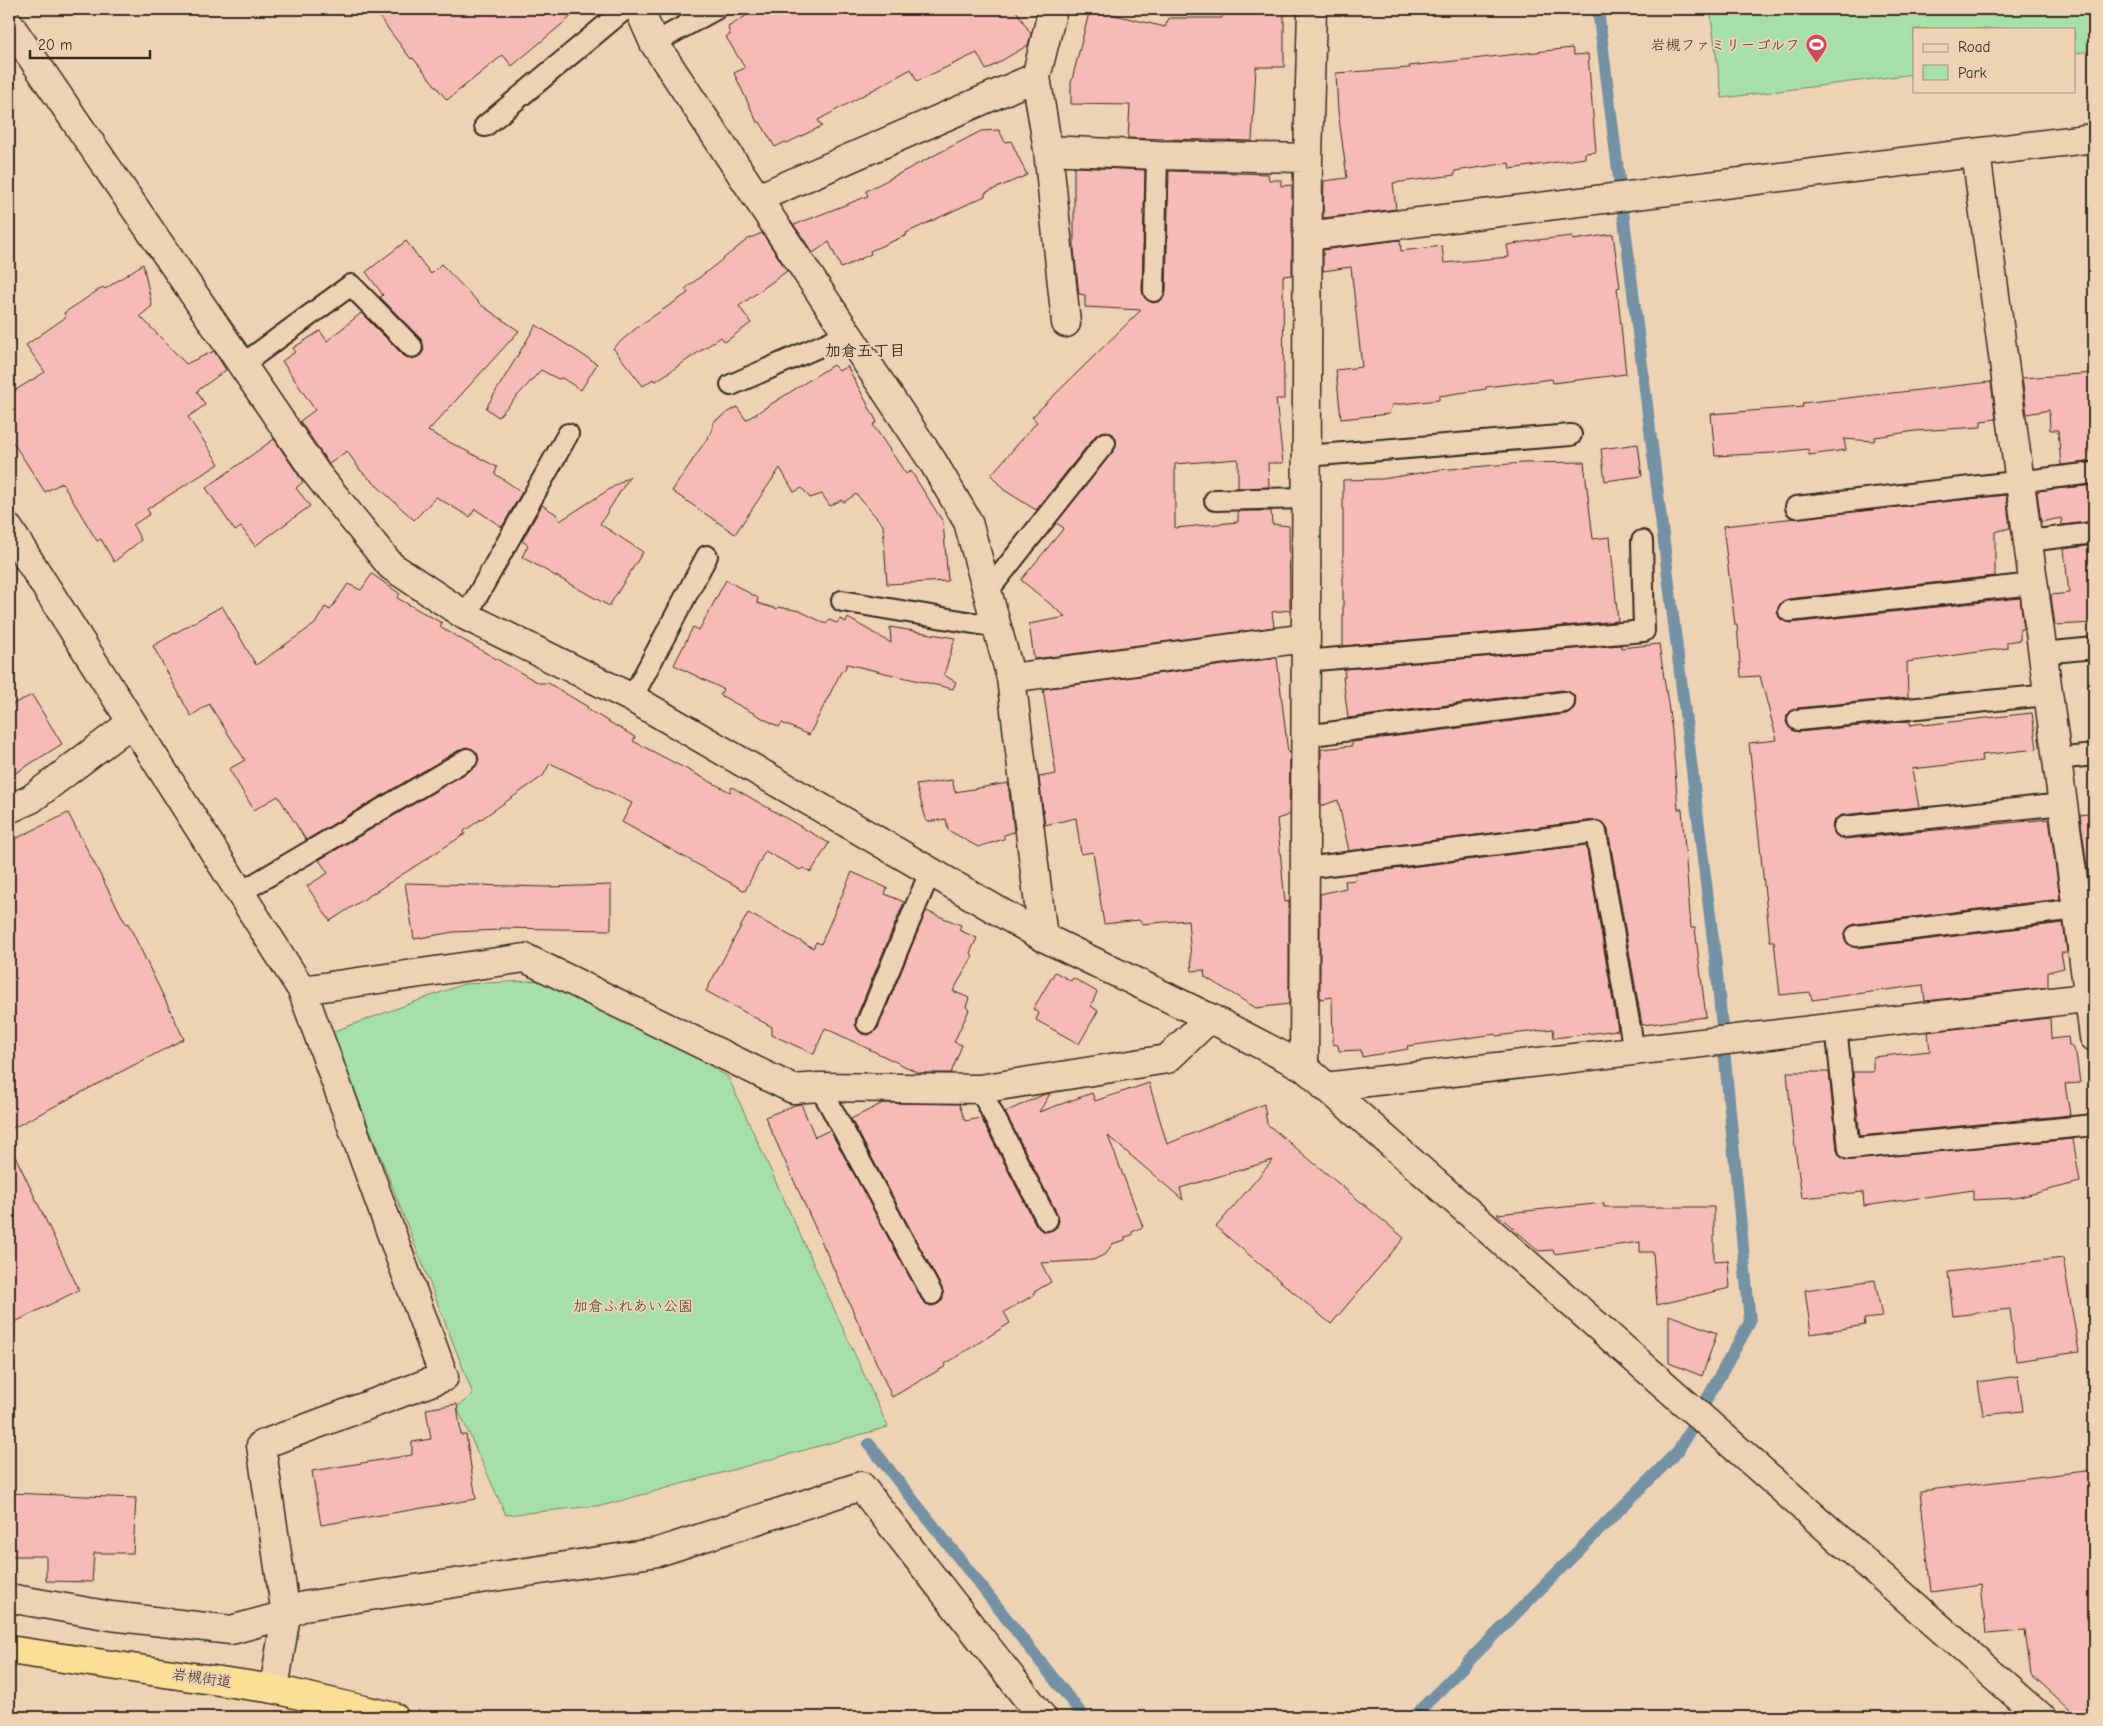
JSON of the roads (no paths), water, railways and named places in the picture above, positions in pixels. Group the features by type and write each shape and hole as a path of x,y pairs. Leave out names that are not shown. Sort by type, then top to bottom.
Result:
{"highway":[{"name":"岩槻街道","path":"9,1650 274,1689 394,1717"}],"street":[{"path":"638,9 654,43 933,462 968,522 1011,678 1043,937"},
{"path":"1053,9 1036,78 1048,150 1066,323"},
{"path":"1304,1067 1307,236 1312,9"},
{"path":"9,24 316,473 391,566 466,616 632,698 1043,937 1210,1018 1304,1067 2041,1717"},
{"path":"758,198 1036,78"},
{"path":"1307,236 2094,138"},
{"path":"1048,150 1158,155 1308,158"},
{"path":"1976,153 2063,804 2086,908 2094,1037"},
{"path":"9,529 302,990 444,1377 261,1445 286,1615 274,1689"},
{"path":"1011,678 1305,649"},
{"path":"9,809 31,799 132,723"},
{"path":"302,990 525,958 793,1089 820,1087 980,1089 1167,1059 1210,1018"},
{"path":"1325,1087 2092,997"},
{"path":"9,1598 111,1616 231,1630 286,1615 304,1606 658,1552 861,1486 1042,1717"}],"lane":[{"path":"485,126 625,9"},
{"path":"654,43 716,9"},
{"path":"1154,291 1158,155"},
{"path":"243,364 352,285 412,347"},
{"path":"731,385 848,334"},
{"path":"466,616 568,434"},
{"path":"1306,456 1571,435"},
{"path":"987,592 1105,443"},
{"path":"1796,507 2094,473"},
{"path":"1215,500 1306,498"},
{"path":"2028,541 2094,533"},
{"path":"1305,649 1644,631 1642,541"},
{"path":"632,698 707,556"},
{"path":"1789,611 2034,584"},
{"path":"842,601 997,627"},
{"path":"2043,653 2094,648"},
{"path":"1798,720 2048,695"},
{"path":"1305,736 1564,702"},
{"path":"2057,759 2094,755"},
{"path":"241,892 467,759"},
{"path":"1844,827 2063,804"},
{"path":"1305,868 1596,832 1634,1050"},
{"path":"867,1023 930,872"},
{"path":"1856,936 2086,908"},
{"path":"1836,1026 1849,1149 2094,1124"},
{"path":"820,1087 932,1294"},
{"path":"980,1089 1047,1220"}],"waterway":[{"path":"1413,1717 1678,1451 1750,1322 1716,964 1598,9"},
{"path":"869,1444 1084,1717"}],"place":[{"name":"岩槻ファミリーゴルフ","path":"1816,64"}],"district":[{"name":"加倉五丁目","path":"865,351"}],"park label":[{"name":"加倉ふれあい公園","path":"633,1306"}]}
